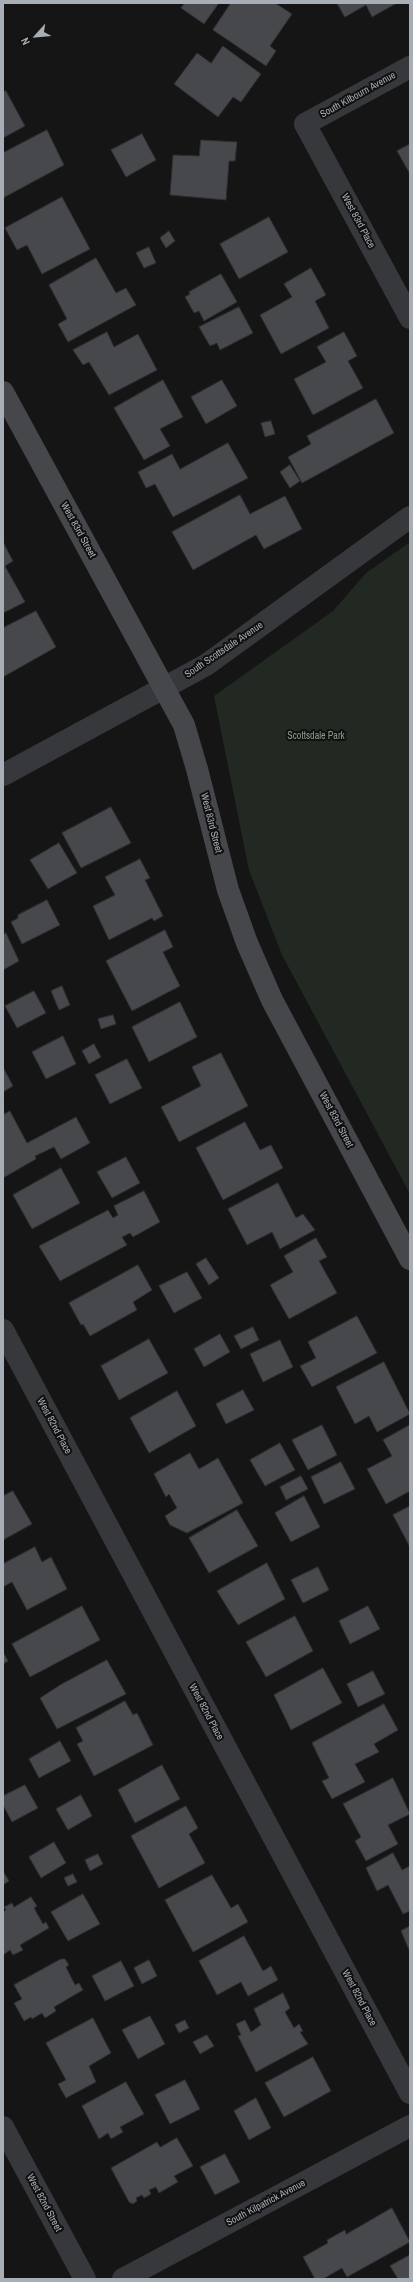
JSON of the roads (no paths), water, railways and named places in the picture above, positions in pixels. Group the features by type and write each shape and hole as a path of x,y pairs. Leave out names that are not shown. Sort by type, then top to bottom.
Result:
{"street":[{"name":"South Kilbourn Avenue","path":"305,124 410,67"},
{"name":"West 83rd Place","path":"305,124 410,318"},
{"name":"West 83rd Street","path":"3,392 166,688 184,725 197,769 228,890 247,943 272,1000 410,1259"},
{"name":"South Scottsdale Avenue","path":"3,775 206,665 410,517"},
{"name":"West 82nd Place","path":"3,1330 410,2093"},
{"name":"South Kilpatrick Avenue","path":"123,2279 410,2126"},
{"name":"West 82nd Street","path":"3,2127 85,2279"}],"park label":[{"name":"Scottsdale Park","path":"316,736"}]}
